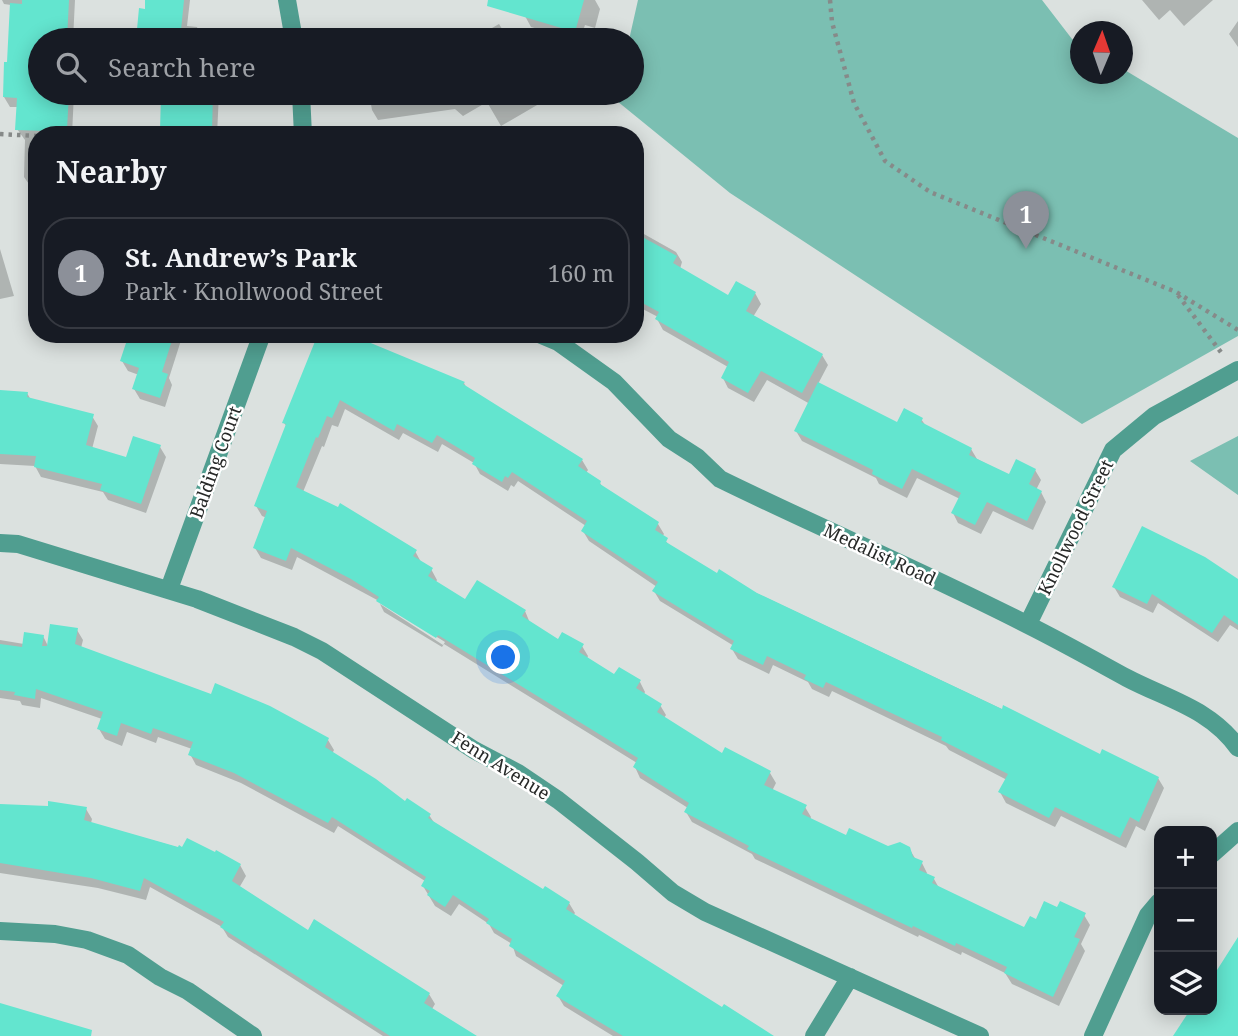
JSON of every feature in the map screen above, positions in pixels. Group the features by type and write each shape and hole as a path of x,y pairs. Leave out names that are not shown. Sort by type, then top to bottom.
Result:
{"street":[{"path":"287,0 292,28"},
{"path":"302,105 303,126"},
{"name":"Balding Court","path":"169,589 259,343"},
{"name":"Medalist Road","path":"559,343 614,382 668,439 696,457 720,479 1028,624 1136,682 1186,704 1212,720 1238,748"},
{"name":"Knollwood Street","path":"1028,624 1113,450 1154,416 1238,370"},
{"name":"Fenn Avenue","path":"0,542 18,544 169,589 294,637 322,651 474,750 518,773 558,800 673,893 705,912 980,1036"},
{"path":"1217,850 1238,831"},
{"path":"1093,1036 1148,915 1154,908"},
{"path":"0,931 55,934 88,940 128,955 160,977 188,991 253,1036"},
{"path":"814,1036 850,977"}],"path":[{"path":"830,0 832,22 854,103 885,161 930,192 1176,292 1238,330"},
{"path":"0,134 28,136"},
{"path":"1176,292 1224,355"}],"green space":[{"path":"638,0 1042,0 1070,36 1070,84 1133,84 1133,75 1238,138 1238,336 1082,424 730,193 622,105 644,105 644,28 632,28"},
{"path":"1238,436 1238,495 1190,461"}],"building":[{"path":"22,0 69,0 68,28 28,28 28,105 68,105 67,126 28,126 28,130 15,130 17,98 3,97 4,62 7,62 10,3 22,4"},
{"path":"145,0 184,0 181,28 137,28 139,8 145,9"},
{"path":"488,0 584,0 576,28 561,28 487,6"},
{"path":"161,105 213,105 212,126 160,126"},
{"path":"644,238 677,256 673,263 728,295 736,281 756,292 746,311 823,354 802,393 761,371 748,393 721,378 729,362 655,319 659,312 644,304"},
{"path":"126,343 171,343 162,372 168,374 160,398 132,389 139,368 120,361"},
{"path":"314,343 371,343 465,382 463,384 583,459 578,466 601,481 600,484 659,522 655,530 668,538 666,542 717,573 719,569 757,593 1002,709 1003,705 1100,754 1102,749 1159,777 1139,822 1130,817 1120,838 1055,807 1049,818 998,792 1008,774 941,740 942,737 826,682 823,688 804,679 806,675 767,656 763,665 730,649 734,641 652,591 658,582 581,531 587,521 512,472 508,478 505,476 502,482 472,464 475,458 437,435 432,443 397,424 394,431 340,400 332,418 327,416 318,438 316,437 296,487 338,507 340,503 417,550 413,556 433,568 428,576 465,599 477,580 526,610 522,616 558,639 562,632 584,644 579,652 614,674 619,667 641,680 636,688 662,704 657,712 722,753 725,747 771,771 764,785 807,805 802,814 846,835 849,828 888,846 900,842 910,847 913,857 923,861 919,870 935,877 932,883 1024,927 1030,916 1036,919 1044,901 1057,907 1060,901 1086,913 1074,937 1080,939 1053,997 1004,973 1007,967 956,943 955,946 913,926 912,928 747,849 749,846 684,812 689,803 633,767 638,758 438,635 436,638 376,601 379,597 351,579 291,548 286,561 253,548 267,511 254,506 286,424 282,423"},
{"path":"818,382 897,422 904,408 923,418 921,422 972,448 969,455 1009,474 1016,459 1036,469 1029,484 1042,491 1027,521 987,502 975,525 951,513 961,493 912,469 902,489 872,474 873,470 794,431"},
{"path":"0,390 28,392 27,397 94,414 86,445 126,457 133,436 161,445 141,504 100,490 102,484 34,467 36,456 0,454"},
{"path":"1142,526 1205,557 1238,579 1238,625 1224,615 1212,633 1152,594 1147,604 1112,587"},
{"path":"50,624 78,628 75,644 211,694 215,683 270,706 329,738 325,747 405,801 407,798 431,814 428,818 543,889 545,886 570,902 566,909 722,1007 724,1004 774,1036 623,1036 556,996 565,981 509,946 512,939 486,923 489,919 453,895 445,907 427,895 430,891 421,886 426,877 332,817 328,823 234,773 188,755 193,742 153,728 151,734 121,723 117,736 97,729 103,712 36,689 35,699 0,690 0,644 22,647 24,632 44,635 42,646 47,646"},
{"path":"48,801 87,807 84,820 178,847 182,847 187,838 215,852 216,850 241,864 232,881 308,930 314,919 430,993 424,1003 477,1036 390,1036 220,927 224,922 144,878 140,891 91,878 0,863 0,804 48,806"},
{"path":"1238,937 1238,1036 1173,1036 1187,1015 1217,1015 1217,970"},
{"path":"0,1003 92,1030 91,1036 0,1036"}],"place":[{"name":"St. Andrew’s Park","path":"1026,249"}]}
